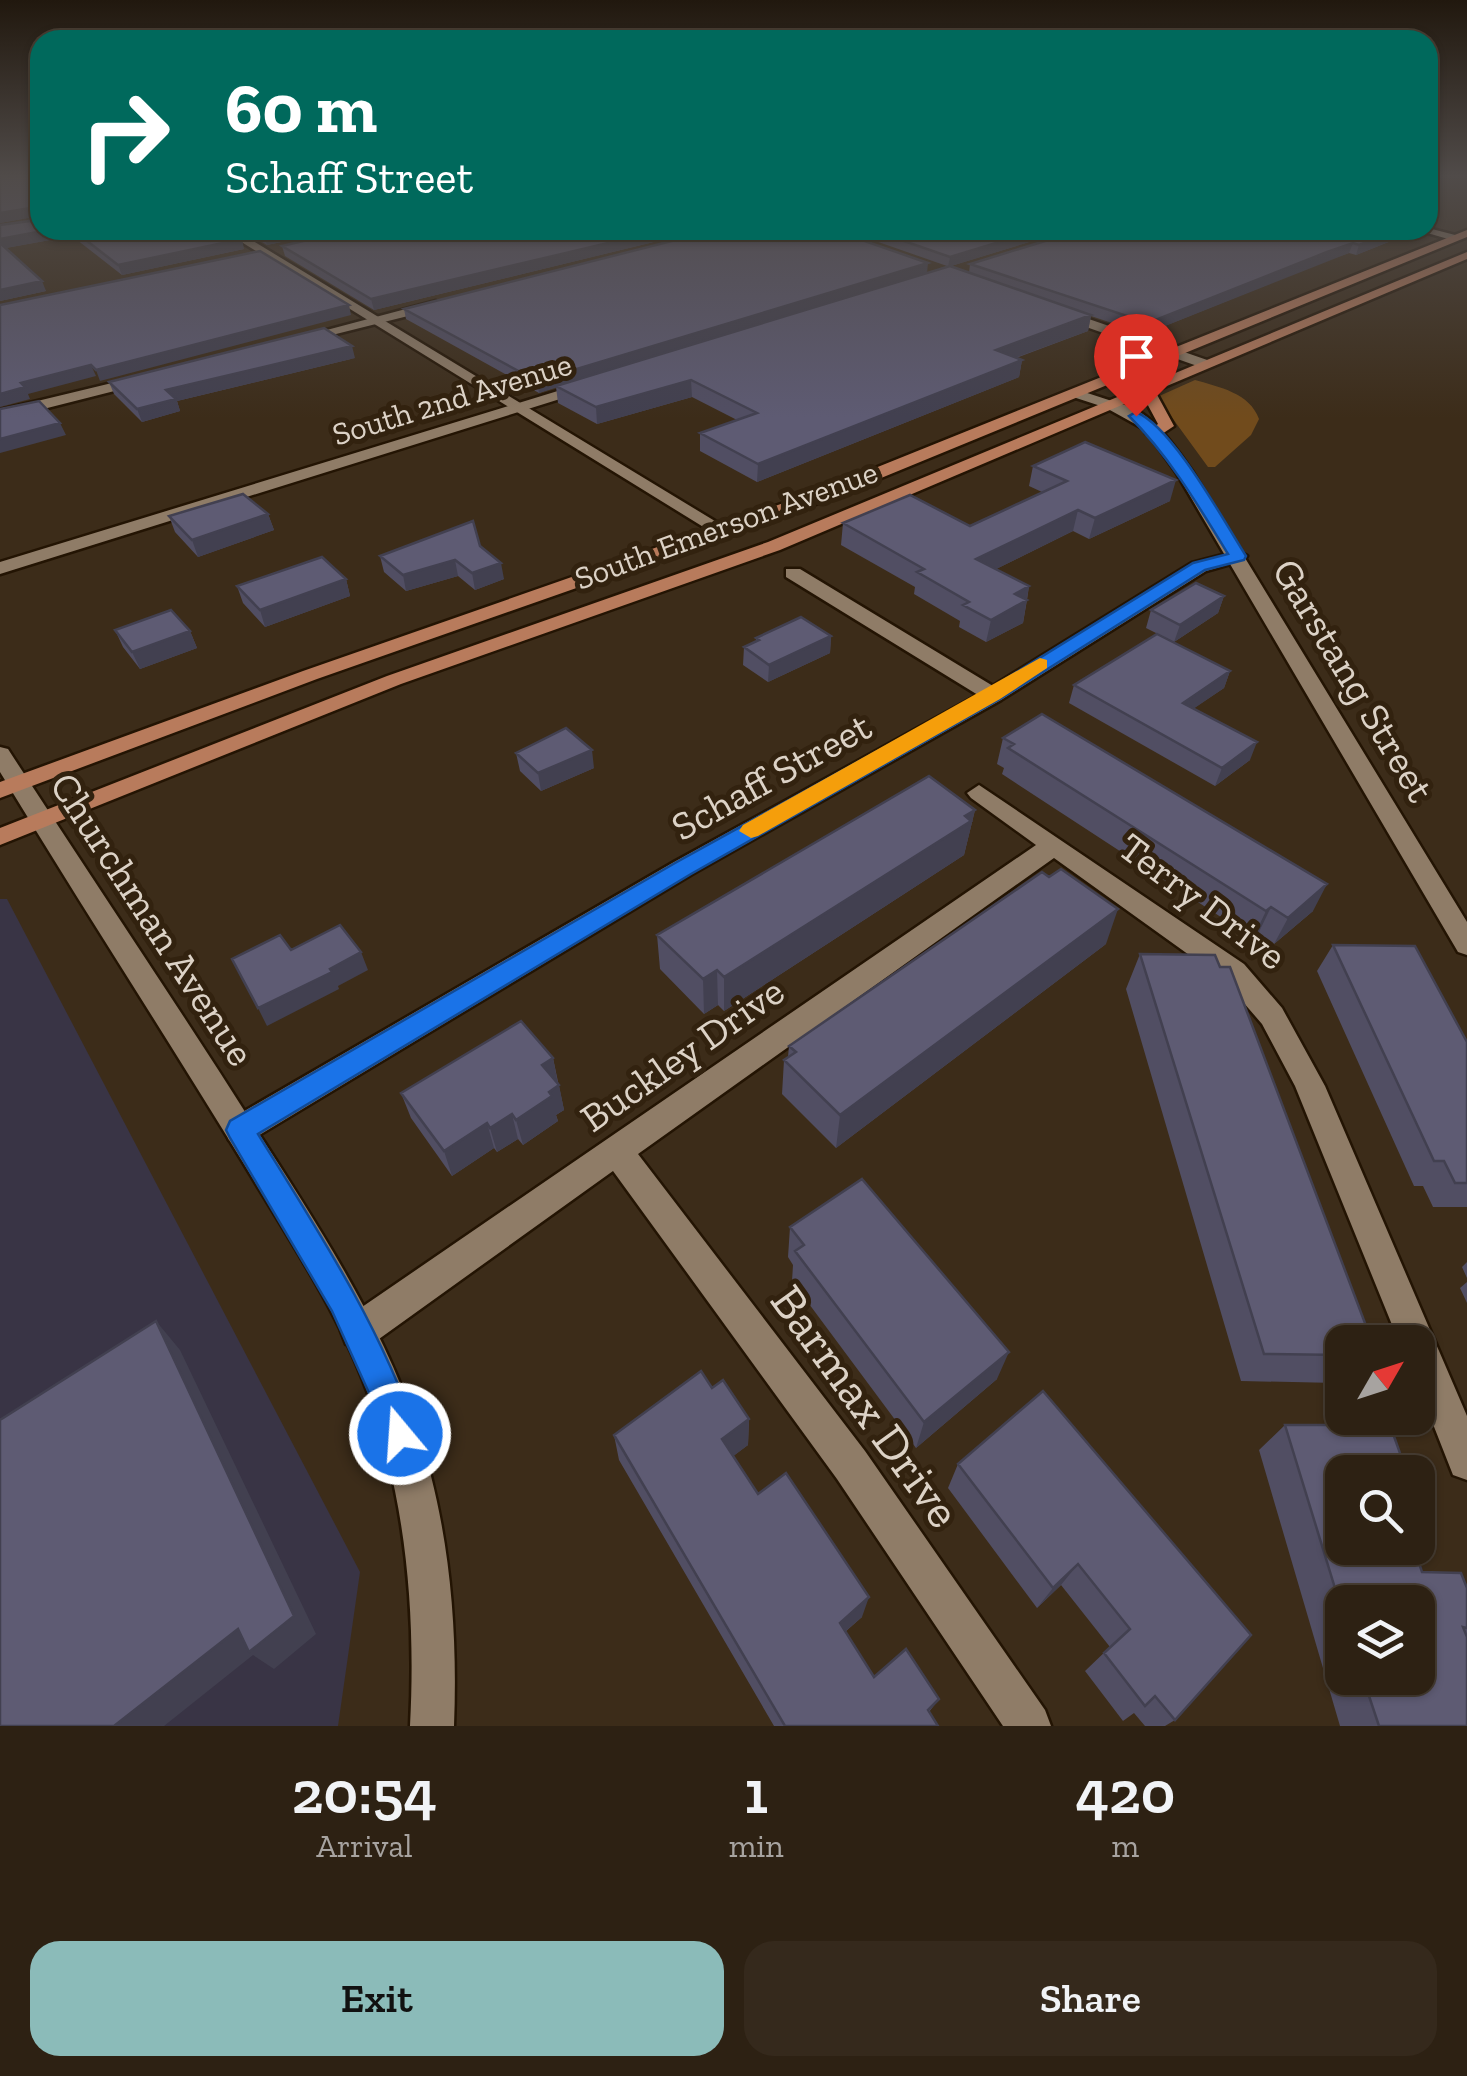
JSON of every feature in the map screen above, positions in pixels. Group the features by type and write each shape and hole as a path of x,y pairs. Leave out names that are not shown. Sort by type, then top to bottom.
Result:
{"main road":[{"name":"South Emerson Avenue","path":"9,786 310,674 724,532 1414,257"},
{"name":"South Emerson Avenue","path":"0,837 394,680 774,546 1463,257"},
{"path":"1148,391 1166,426 1154,433"}],"street":[{"path":"273,257 724,532"},
{"path":"283,344 452,301"},
{"path":"1045,308 1208,365"},
{"path":"0,415 151,377"},
{"name":"South 2nd Avenue","path":"0,568 610,379"},
{"name":"Garstang Street","path":"1075,394 1136,416 1184,471 1467,945"},
{"name":"Schaff Street","path":"240,1130 683,868 993,695 1199,567 1238,556"},
{"path":"794,574 993,695"},
{"name":"Churchman Avenue","path":"0,754 9,786 44,819 240,1130 359,1330 385,1389 406,1454 426,1553 434,1657 432,1726"},
{"name":"Terry Drive","path":"979,793 1234,972 1278,1019 1409,1325"},
{"name":"Buckley Drive","path":"359,1330 1053,846"},
{"name":"Barmax Drive","path":"615,1149 850,1465 1029,1726"},
{"name":"Terry Drive","path":"1435,1385 1467,1461"}],"shaded area":[{"path":"1195,380 1241,397 1259,419 1251,435 1215,467 1208,467 1157,397"},
{"path":"0,899 7,899 360,1572 338,1726 0,1726"}],"building":[{"path":"0,257 15,257 42,281 0,290"},
{"path":"107,257 158,257 118,265"},
{"path":"233,257 269,257 349,305 96,370 91,365 21,383 25,387 0,394 0,305"},
{"path":"300,257 551,257 371,299"},
{"path":"610,257 909,257 928,263 537,381 404,309"},
{"path":"994,257 1316,257 1148,323 970,264"},
{"path":"950,266 1091,315 996,350 1022,360 758,464 700,433 757,413 691,380 596,407 556,386"},
{"path":"324,328 352,346 166,390 176,399 137,409 109,382"},
{"path":"39,401 60,423 0,439 0,409"},
{"path":"1085,442 1176,480 1095,518 1078,510 976,559 1029,586 1015,594 1027,600 991,620 963,605 969,602 917,572 924,569 843,523 910,495 970,526 1067,481 1033,466"},
{"path":"243,494 268,514 192,540 169,516"},
{"path":"473,521 480,546 501,563 472,573 455,560 403,575 380,556"},
{"path":"322,557 346,579 260,610 237,586"},
{"path":"1196,583 1224,596 1180,625 1151,610"},
{"path":"171,610 190,631 132,652 115,630"},
{"path":"801,617 831,636 769,665 744,647 759,640 756,638"},
{"path":"1157,634 1230,671 1183,703 1257,742 1222,768 1074,685"},
{"path":"1042,714 1327,884 1288,918 1271,907 1266,911 1008,748 1014,744 1003,738"},
{"path":"566,728 592,750 538,773 516,753"},
{"path":"929,776 975,810 965,816 971,821 724,977 717,970 703,979 657,935"},
{"path":"1061,869 1118,909 840,1115 784,1060 796,1052 789,1046 1042,872 1049,877"},
{"path":"340,925 361,952 330,969 332,972 258,1008 232,959 280,935 291,950"},
{"path":"1333,945 1415,946 1467,1042 1467,1183 1455,1183 1444,1161 1434,1161"},
{"path":"1140,954 1215,955 1220,967 1230,967 1366,1325 1325,1325 1325,1355 1264,1354"},
{"path":"521,1021 553,1058 542,1065 559,1085 549,1092 552,1096 516,1120 512,1114 490,1128 487,1123 444,1151 401,1093"},
{"path":"862,1179 1009,1352 924,1422 795,1251 804,1245 790,1227"},
{"path":"156,1321 294,1616 249,1652 238,1629 114,1726 0,1726 0,1420"},
{"path":"701,1371 712,1388 723,1380 749,1419 722,1439 758,1494 786,1473 869,1597 840,1623 874,1677 906,1649 939,1699 928,1710 938,1726 785,1726 614,1435"},
{"path":"1043,1391 1251,1635 1175,1720 1155,1696 1145,1706 1104,1653 1130,1629 1078,1564 1053,1588 958,1464"},
{"path":"1285,1425 1325,1425 1325,1435 1394,1435 1401,1455 1325,1455 1325,1556"},
{"path":"1328,1565 1420,1565 1422,1572 1461,1573 1467,1588 1467,1628 1463,1627 1467,1637 1467,1726 1379,1726 1369,1695 1435,1695 1435,1585 1334,1585"}],"slow traffic":[{"path":"751,831 993,695 1040,664"}],"route":[{"path":"400,1434 373,1360 343,1300 240,1130 683,868 993,695 1199,567 1238,556 1184,471 1151,427 1136,416"}]}
